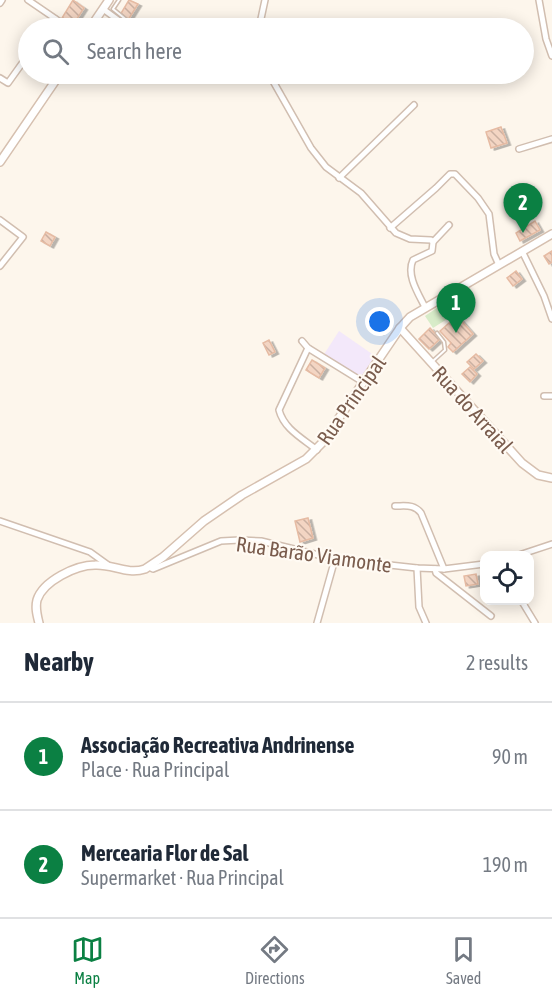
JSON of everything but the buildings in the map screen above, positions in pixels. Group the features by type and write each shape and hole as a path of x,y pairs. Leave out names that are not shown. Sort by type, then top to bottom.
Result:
{"main road":[{"path":"97,18 109,0"},
{"path":"0,162 3,152 53,84"},
{"name":"Rua Principal","path":"149,567 218,511 306,459 317,450 400,328 410,317 552,234"},
{"name":"Rua do Arraial","path":"400,328 522,463 538,475 552,478"},
{"path":"39,623 36,603 42,591 51,583 83,566 97,564 133,572 149,567"}],"street":[{"path":"29,0 54,18"},
{"path":"262,18 266,0"},
{"path":"539,0 546,39 552,56"},
{"path":"103,9 117,18"},
{"path":"0,78 8,83 18,69"},
{"path":"275,84 311,148 326,167 361,193 396,233 410,239 433,242"},
{"path":"339,178 414,105"},
{"path":"519,148 552,139"},
{"path":"390,228 450,174 455,174 478,198 489,214 494,254 499,265"},
{"path":"0,220 23,237 0,266"},
{"path":"425,307 414,283 412,260 432,251 433,242 449,225"},
{"path":"522,251 544,296 552,319"},
{"path":"302,341 308,348 363,382"},
{"path":"308,348 279,410 287,426 317,450"},
{"path":"544,396 552,396"},
{"path":"395,506 416,507 421,513 444,569"},
{"path":"0,521 90,552 109,566"},
{"name":"Rua Barão Viamonte","path":"149,567 153,569 221,542 240,540 261,542 335,560 435,569 480,564"},
{"path":"529,551 552,544"},
{"path":"317,623 335,560"},
{"path":"417,568 419,607 426,623"},
{"path":"435,569 436,573 491,616"},
{"path":"524,605 535,623"}],"lane":[{"path":"117,1 113,9 121,18"},
{"path":"431,363 445,350 444,342 437,333"}],"shaded area":[{"path":"339,331 375,356 360,379 323,356"}],"green space":[{"path":"447,301 455,314 433,328 425,316"}],"place":[{"name":"Mercearia Flor de Sal","path":"523,233"},
{"name":"Associação Recreativa Andrinense","path":"456,333"}]}
